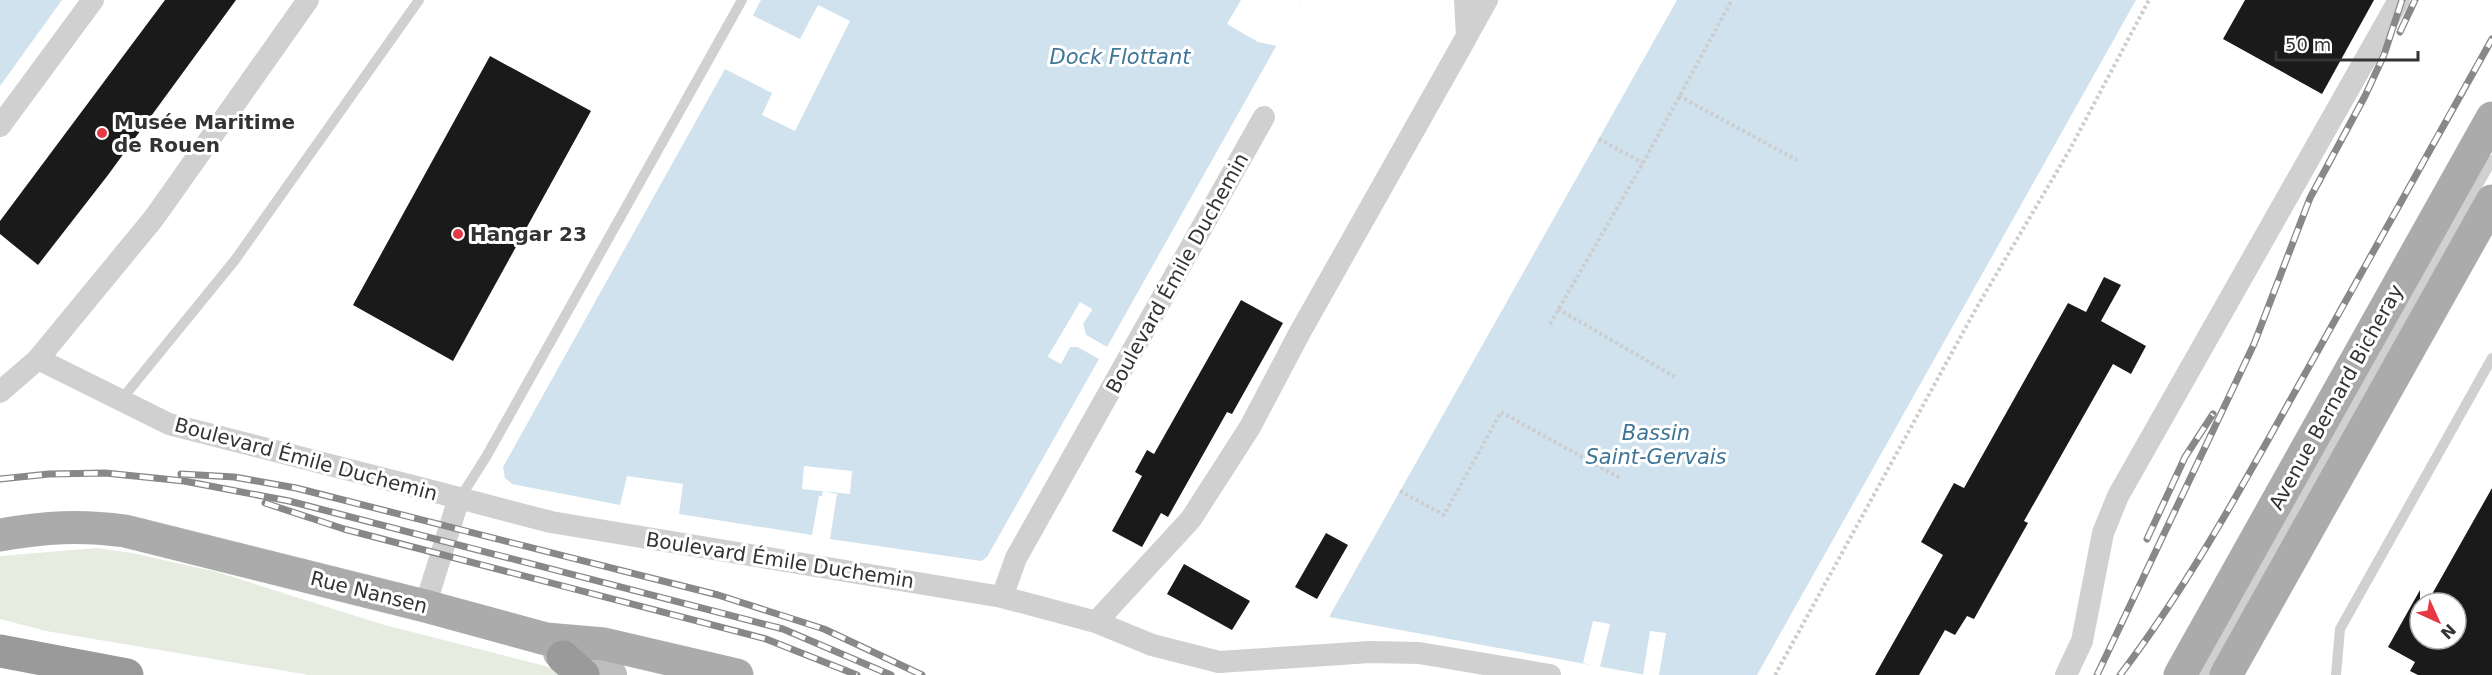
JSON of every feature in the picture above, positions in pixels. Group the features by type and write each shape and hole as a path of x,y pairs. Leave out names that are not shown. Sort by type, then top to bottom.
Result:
{"highway":[{"path":"0,651 127,675"}],"main road":[{"name":"Avenue Bernard Bicheray","path":"2180,675 2492,118"},
{"name":"Avenue Bernard Bicheray","path":"2226,675 2492,201"},
{"name":"Rue Nansen","path":"0,535 43,527 90,526 125,531 425,606 564,657 608,659 737,675"},
{"path":"608,659 671,675"}],"street":[{"path":"0,126 93,0"},
{"path":"0,392 38,358 154,218 308,0"},
{"path":"1465,0 1467,36"},
{"path":"1096,622 1191,519 1250,427 1299,334 1487,0"},
{"path":"2066,675 2082,641 2103,533 2118,496 2399,0"},
{"name":"Boulevard Émile Duchemin","path":"38,358 169,424 551,522 1002,597 1016,558 1264,117"},
{"path":"425,606 459,498"},
{"path":"1002,597 1096,622 1152,645 1219,662 1370,652 1419,653 1550,675"}],"lane":[{"path":"121,400 235,260 418,0"},
{"path":"459,498 486,457 742,0"},
{"path":"2204,675 2492,160"},
{"path":"2336,675 2340,629 2492,358"}],"path":[{"path":"1550,324 1643,163 1732,0"},
{"path":"1775,675 1977,307 2069,151 2149,0"},
{"path":"1679,96 1797,160"},
{"path":"1599,139 1643,163"},
{"path":"1558,309 1677,378"},
{"path":"1400,491 1444,515 1501,412 1622,480"}],"shaded area":[{"path":"97,548 132,553 217,572 381,624 545,666 567,675 309,675 46,631 0,619 0,556"}],"water":[{"path":"0,0 62,0 0,86"},
{"name":"Dock Flottant","path":"761,0 1302,0 1107,347 1086,335 1083,324 1092,310 1080,303 1048,356 1061,363 1070,347 1078,347 1099,359 987,557 981,561 830,539 837,494 823,491 822,496 819,496 812,535 679,514 683,484 627,476 620,505 512,484 505,478 503,467 725,69"},
{"name":"Bassin Saint-Gervais","path":"1677,0 2136,0 1757,675 1646,675 1329,617"}],"pier":[{"path":"1241,0 1302,0 1277,46 1258,42 1227,24"},
{"path":"818,5 850,21 795,131 762,115 772,93 725,69 752,15 800,39"},
{"path":"1080,302 1092,309 1083,324 1086,335 1107,347 1106,349 1083,337 1080,323 1088,311 1081,307 1052,355 1060,360 1068,345 1078,344 1101,357 1099,359 1078,347 1070,347 1061,364 1048,357"},
{"path":"804,466 852,471 850,494 802,489"},
{"path":"1593,621 1610,624 1600,667 1583,663"},
{"path":"1650,631 1666,633 1659,675 1643,675"}],"building":[{"name":"Musée Maritime de Rouen","path":"165,0 236,0 108,175 38,265 0,234 0,221"},
{"path":"2245,0 2374,0 2322,94 2223,39"},
{"name":"Hangar 23","path":"490,56 591,111 453,361 353,305"},
{"path":"2104,277 2121,285 2101,321 2146,346 2131,374 2113,364 2024,521 2028,523 1974,619 1967,616 1955,635 1945,630 1919,675 1875,675 1943,555 1921,542 1954,483 1964,488 2068,303 2086,312"},
{"path":"1241,300 1283,323 1232,414 1227,412 1168,517 1161,513 1142,547 1112,531 1142,476 1135,472 1147,450 1154,454"},
{"path":"2492,488 2492,675 2418,675 2410,671 2415,662 2388,647 2408,611 2408,651 2468,651 2468,591 2434,591"},
{"path":"1326,533 1348,545 1317,599 1295,587"},
{"path":"1184,564 1250,601 1232,630 1167,594"}],"railway":[{"path":"2097,675 2254,344 2310,198 2365,96 2384,55 2402,0"},
{"path":"2400,32 2415,0"},
{"path":"2120,675 2170,604 2238,494 2492,39"},
{"path":"2147,539 2185,457 2213,414"},
{"path":"0,479 49,474 105,473 184,481 289,501 783,629 891,675"},
{"path":"181,474 234,477 296,488 718,595 824,629 922,675"},
{"path":"265,503 344,529 766,639 857,675"}],"place":[{"name":"Musée Maritime de Rouen","path":"102,133"},
{"name":"Hangar 23","path":"458,234"}]}
